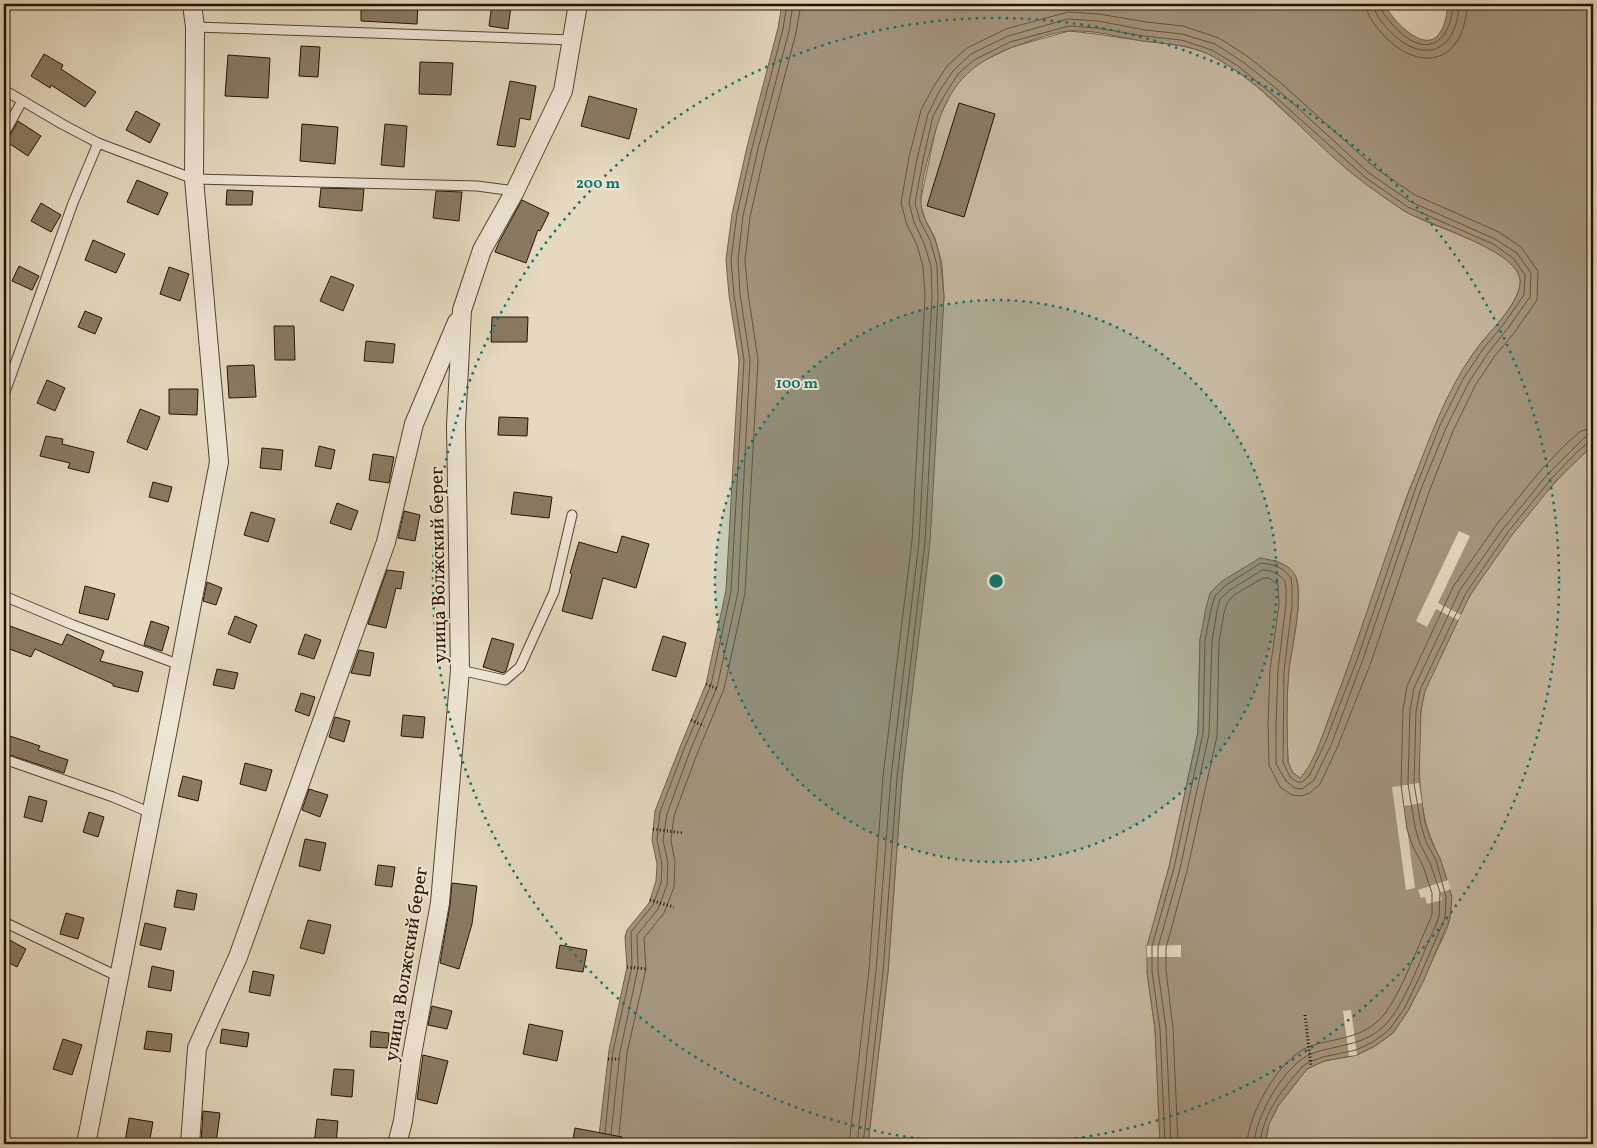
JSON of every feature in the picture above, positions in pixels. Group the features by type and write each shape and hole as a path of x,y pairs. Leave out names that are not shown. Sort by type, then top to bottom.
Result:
{"street":[{"path":"86,1144 219,462 194,179 195,27 192,4"},
{"name":"улица Волжский берег","path":"396,1144 404,1121 411,1060 440,903 460,670 456,426 462,310 482,250 515,191 563,91 578,4"},
{"path":"190,1144 197,1048 241,948 386,542 414,424 462,310"}],"lane":[{"path":"195,27 572,40"},
{"path":"4,90 98,143 194,179 477,186 515,191"},
{"path":"4,134 22,100"},
{"path":"4,395 73,203 98,143"},
{"path":"460,670 504,680 520,667 554,592 572,515"},
{"path":"4,596 73,625 180,665"},
{"path":"4,759 113,797 152,813"},
{"path":"4,922 119,978"}],"path":[{"path":"706,684 718,688"},
{"path":"691,720 704,726"},
{"path":"653,829 683,833"},
{"path":"650,900 674,907"},
{"path":"627,967 648,969"},
{"path":"1305,1015 1311,1066"},
{"path":"608,1059 619,1059"}],"shaded area":[{"path":"1069,31 1177,45 1200,51 1219,59 1249,80 1372,188 1416,217 1467,238 1500,255 1512,264 1519,275 1520,283 1518,292 1508,311 1471,357 1444,406 1407,495 1321,739 1314,757 1300,778 1293,773 1288,762 1288,681 1299,597 1296,577 1292,571 1275,560 1200,639 1198,732 1169,867 1158,906 1147,972 1155,1029 1160,1144 868,1144 888,972 902,778 944,297 942,264 935,238 925,219 920,203 938,119 962,77 977,64 1012,47"},
{"path":"1593,445 1593,1144 1265,1144 1269,1124 1278,1106 1307,1069 1324,1061 1357,1055 1375,1046 1393,1033 1408,1011 1447,929 1451,912 1451,897 1448,882 1427,826 1421,796 1419,736 1424,693 1464,607 1484,574 1512,534 1543,496"}],"water":[{"path":"782,4 1384,4 1394,18 1410,33 1418,38 1427,40 1435,38 1441,31 1448,4 1593,4 1593,445 1555,482 1512,535 1470,595 1425,691 1421,711 1419,783 1425,823 1430,839 1440,858 1452,897 1450,918 1424,980 1408,1011 1393,1033 1375,1046 1357,1055 1324,1061 1307,1069 1278,1106 1269,1124 1265,1144 1160,1144 1155,1029 1147,972 1147,946 1169,867 1198,732 1200,639 1210,593 1222,581 1260,558 1276,561 1286,566 1296,577 1298,610 1288,681 1287,739 1288,762 1293,773 1300,778 1315,755 1397,523 1439,415 1454,384 1472,355 1514,301 1520,283 1519,275 1512,265 1486,247 1408,213 1367,185 1347,170 1254,84 1212,56 1187,47 1098,33 1066,31 1008,49 974,68 962,80 943,109 936,128 923,181 922,211 939,254 944,297 930,543 902,778 888,972 868,1144 598,1144 609,1050 627,967 625,937 627,930 649,903 656,881 657,864 652,840 655,811 706,684 726,590 739,360 729,295 726,260 732,214 747,147 778,28"}],"pier":[{"path":"1459,531 1470,536 1438,603 1461,615 1458,620 1436,609 1427,627 1416,621"},
{"path":"1419,783 1422,803 1404,806 1415,888 1406,890 1392,787"},
{"path":"1448,880 1451,889 1440,893 1442,900 1427,904 1425,897 1421,898 1418,890"},
{"path":"1181,945 1181,957 1147,957 1147,946"},
{"path":"1351,1010 1357,1055 1349,1056 1343,1011"}],"building":[{"path":"361,4 418,4 417,24 361,21"},
{"path":"492,4 511,6 508,29 489,26"},
{"path":"301,46 320,47 318,77 299,76"},
{"path":"44,54 63,65 61,69 96,92 85,107 51,85 50,88 31,76"},
{"path":"228,55 270,58 268,98 225,96"},
{"path":"420,62 453,63 451,95 419,94"},
{"path":"510,81 536,86 530,120 520,118 515,147 497,145"},
{"path":"589,96 637,109 629,139 581,126"},
{"path":"959,103 995,114 964,217 927,206"},
{"path":"136,111 160,124 150,143 126,130"},
{"path":"18,121 41,136 28,156 4,140 9,137"},
{"path":"302,124 338,127 335,164 300,161"},
{"path":"385,124 407,126 404,167 381,165"},
{"path":"137,180 168,193 158,215 127,202"},
{"path":"321,188 364,189 362,211 319,207"},
{"path":"227,190 253,191 252,205 226,205"},
{"path":"436,191 462,192 459,221 433,218"},
{"path":"522,200 549,213 540,231 538,230 526,263 495,252"},
{"path":"41,203 61,215 51,232 31,221"},
{"path":"93,240 125,254 116,273 85,260"},
{"path":"19,266 39,276 32,290 12,281"},
{"path":"169,267 189,274 180,301 160,294"},
{"path":"331,276 354,285 343,311 320,301"},
{"path":"85,311 102,318 95,334 78,327"},
{"path":"492,317 528,317 527,342 491,342"},
{"path":"274,326 294,326 295,360 275,360"},
{"path":"366,341 395,344 393,363 364,361"},
{"path":"254,365 256,397 229,398 227,366"},
{"path":"47,380 65,388 55,411 37,403"},
{"path":"169,389 198,389 197,415 169,414"},
{"path":"140,409 160,417 147,450 127,442"},
{"path":"499,417 528,418 527,436 498,435"},
{"path":"46,436 63,439 62,444 94,452 89,473 68,468 70,463 40,456"},
{"path":"319,446 335,450 331,469 315,466"},
{"path":"262,448 283,450 281,470 260,468"},
{"path":"373,454 394,457 389,483 369,480"},
{"path":"153,482 172,487 168,502 149,497"},
{"path":"514,492 552,497 549,518 511,514"},
{"path":"337,503 358,511 351,530 330,523"},
{"path":"404,511 420,515 415,541 398,538"},
{"path":"251,512 275,519 268,542 244,535"},
{"path":"622,536 649,544 636,588 603,578 592,619 562,611 579,542 617,553"},
{"path":"387,570 404,572 401,589 396,588 386,628 368,624"},
{"path":"207,582 222,588 216,605 203,601"},
{"path":"85,586 115,594 108,620 79,613"},
{"path":"235,616 257,625 250,643 228,634"},
{"path":"151,621 169,627 162,651 144,645"},
{"path":"10,626 62,645 67,634 104,651 100,661 143,672 138,692 113,686 113,684 35,649 31,657 4,647"},
{"path":"305,634 321,640 314,659 298,654"},
{"path":"663,636 686,643 676,677 652,670"},
{"path":"492,638 514,644 506,671 503,673 483,667"},
{"path":"359,650 374,653 370,676 351,673"},
{"path":"217,669 238,673 234,689 213,685"},
{"path":"301,693 315,697 309,716 295,711"},
{"path":"403,715 425,717 423,738 401,736"},
{"path":"335,717 350,721 344,742 329,737"},
{"path":"4,734 40,746 38,750 68,760 64,773 4,753"},
{"path":"245,763 272,770 266,791 240,784"},
{"path":"183,776 202,781 198,801 178,796"},
{"path":"309,789 328,795 320,817 302,810"},
{"path":"29,796 47,801 42,822 24,817"},
{"path":"89,812 104,817 98,837 83,832"},
{"path":"305,839 326,843 320,871 299,866"},
{"path":"378,865 395,867 392,887 375,885"},
{"path":"452,883 477,886 472,924 459,969 440,963"},
{"path":"177,890 197,894 194,910 174,907"},
{"path":"66,913 84,918 78,939 60,934"},
{"path":"308,920 331,925 324,954 300,948"},
{"path":"145,923 166,928 161,950 140,945"},
{"path":"4,937 26,949 17,967 4,960"},
{"path":"560,945 587,950 583,972 556,968"},
{"path":"152,966 174,971 171,991 148,987"},
{"path":"253,971 274,975 270,996 249,992"},
{"path":"432,1006 452,1011 447,1029 428,1025"},
{"path":"529,1024 563,1031 557,1061 523,1054"},
{"path":"222,1029 249,1033 247,1047 220,1043"},
{"path":"147,1031 172,1034 170,1052 144,1049"},
{"path":"371,1031 389,1033 388,1048 370,1047"},
{"path":"63,1039 82,1045 72,1075 53,1069"},
{"path":"423,1055 448,1061 437,1104 417,1099"},
{"path":"334,1069 354,1070 352,1097 331,1095"},
{"path":"203,1111 220,1113 216,1144 201,1144"},
{"path":"129,1118 153,1122 149,1144 125,1142"},
{"path":"317,1119 338,1121 336,1144 314,1144"},
{"path":"575,1128 622,1137 622,1144 572,1144"}]}
